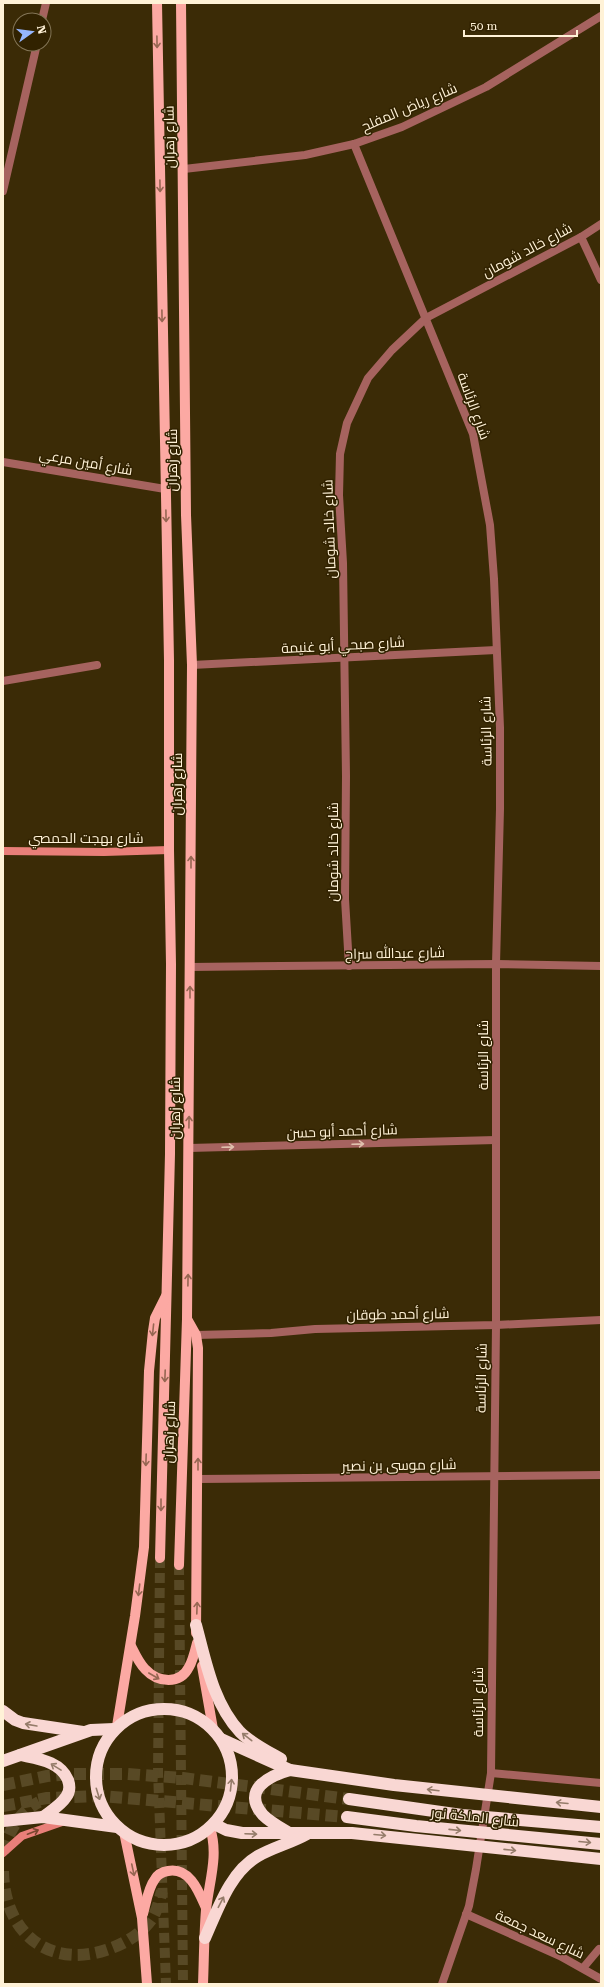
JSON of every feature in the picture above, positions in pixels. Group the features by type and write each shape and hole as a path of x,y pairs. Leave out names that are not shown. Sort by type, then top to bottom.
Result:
{"highway":[{"path":"196,1625 216,1693 224,1711 240,1732 260,1747 285,1761 319,1774"},
{"path":"3,1820 43,1817 68,1820 120,1830 144,1843 168,1845 190,1840 212,1826 224,1809 231,1792 232,1780 229,1756 221,1739 213,1729 196,1716 176,1709 155,1708 135,1714 115,1728 102,1747 96,1768 96,1790 104,1810 120,1830"},
{"path":"3,1711 23,1724 84,1732"},
{"path":"3,1761 84,1732 115,1728"},
{"path":"221,1739 290,1770 440,1790 601,1807"},
{"path":"19,1755 38,1759 55,1765 66,1775 69,1782 70,1789 67,1796 62,1802 43,1817"},
{"path":"289,1833 264,1816 258,1808 256,1798 257,1790 261,1783 268,1777 290,1770"},
{"name":"شارع الملكة نور","path":"349,1799 462,1816 601,1827"},
{"name":"شارع الملكة نور","path":"347,1817 416,1826 601,1844"},
{"path":"212,1826 242,1833 312,1832 391,1836 601,1859"},
{"path":"205,1938 223,1898 244,1866 268,1850 312,1832"}],"main road":[{"name":"شارع زهران","path":"157,3 169,660 169,850 171,964 167,1295 160,1558"},
{"name":"شارع زهران","path":"179,1566 187,1319 192,665 186,515 184,169 181,3"},
{"path":"115,1728 131,1646 144,1547 149,1372 153,1331 155,1318 167,1295"},
{"path":"187,1319 196,1335 198,1348 197,1643 213,1729"},
{"path":"131,1646 145,1669 157,1678 170,1680 178,1678 189,1668 197,1643"},
{"path":"203,1984 206,1908 214,1845 212,1826"},
{"path":"120,1830 142,1918 147,1984"},
{"path":"142,1918 154,1880 162,1872 182,1872 195,1885 206,1908"}],"street":[{"name":"شارع رياض المفلح","path":"184,169 305,156 354,144 402,127 486,87 601,16"},
{"path":"3,191 35,52"},
{"name":"شارع الرئاسة","path":"354,144 473,434 490,525 500,728 500,809 496,964 496,1325 490,1786 476,1869 466,1914 442,1984"},
{"name":"شارع خالد شومان","path":"349,966 345,899 345,658 343,563 339,495 340,454 347,424 368,378 392,350 426,318 581,237 601,224"},
{"path":"581,237 601,280"},
{"name":"شارع أمين مرعي","path":"3,462 165,489"},
{"name":"شارع صبحي أبو غنيمة","path":"192,665 496,650"},
{"path":"3,681 97,665"},
{"name":"شارع بهجت الحمصي","path":"3,850 104,852 169,850"},
{"name":"شارع عبدالله سراج","path":"190,967 496,964 601,966"},
{"name":"شارع أحمد أبو حسن","path":"189,1148 496,1140"},
{"name":"شارع أحمد طوقان","path":"196,1335 314,1329 496,1325 601,1320"},
{"name":"شارع موسى بن نصير","path":"198,1480 601,1475"},
{"path":"490,1773 601,1783"},
{"path":"3,1853 22,1836 68,1820"},
{"name":"شارع سعد جمعة","path":"466,1914 583,1968 601,1979"},
{"path":"583,1968 599,1949"}],"tunnel":[{"path":"160,1558 158,1772 166,1984"},
{"path":"179,1565 183,1984"},
{"path":"3,1785 47,1776 70,1774 128,1774 183,1778 349,1799"},
{"path":"3,1806 47,1798 102,1796 347,1817"},
{"path":"3,1852 8,1837 20,1817 39,1802"},
{"path":"3,1871 5,1892 11,1911 20,1927 33,1940 48,1949 65,1954 85,1955 106,1950 131,1938 142,1930 153,1917 162,1891"}]}
